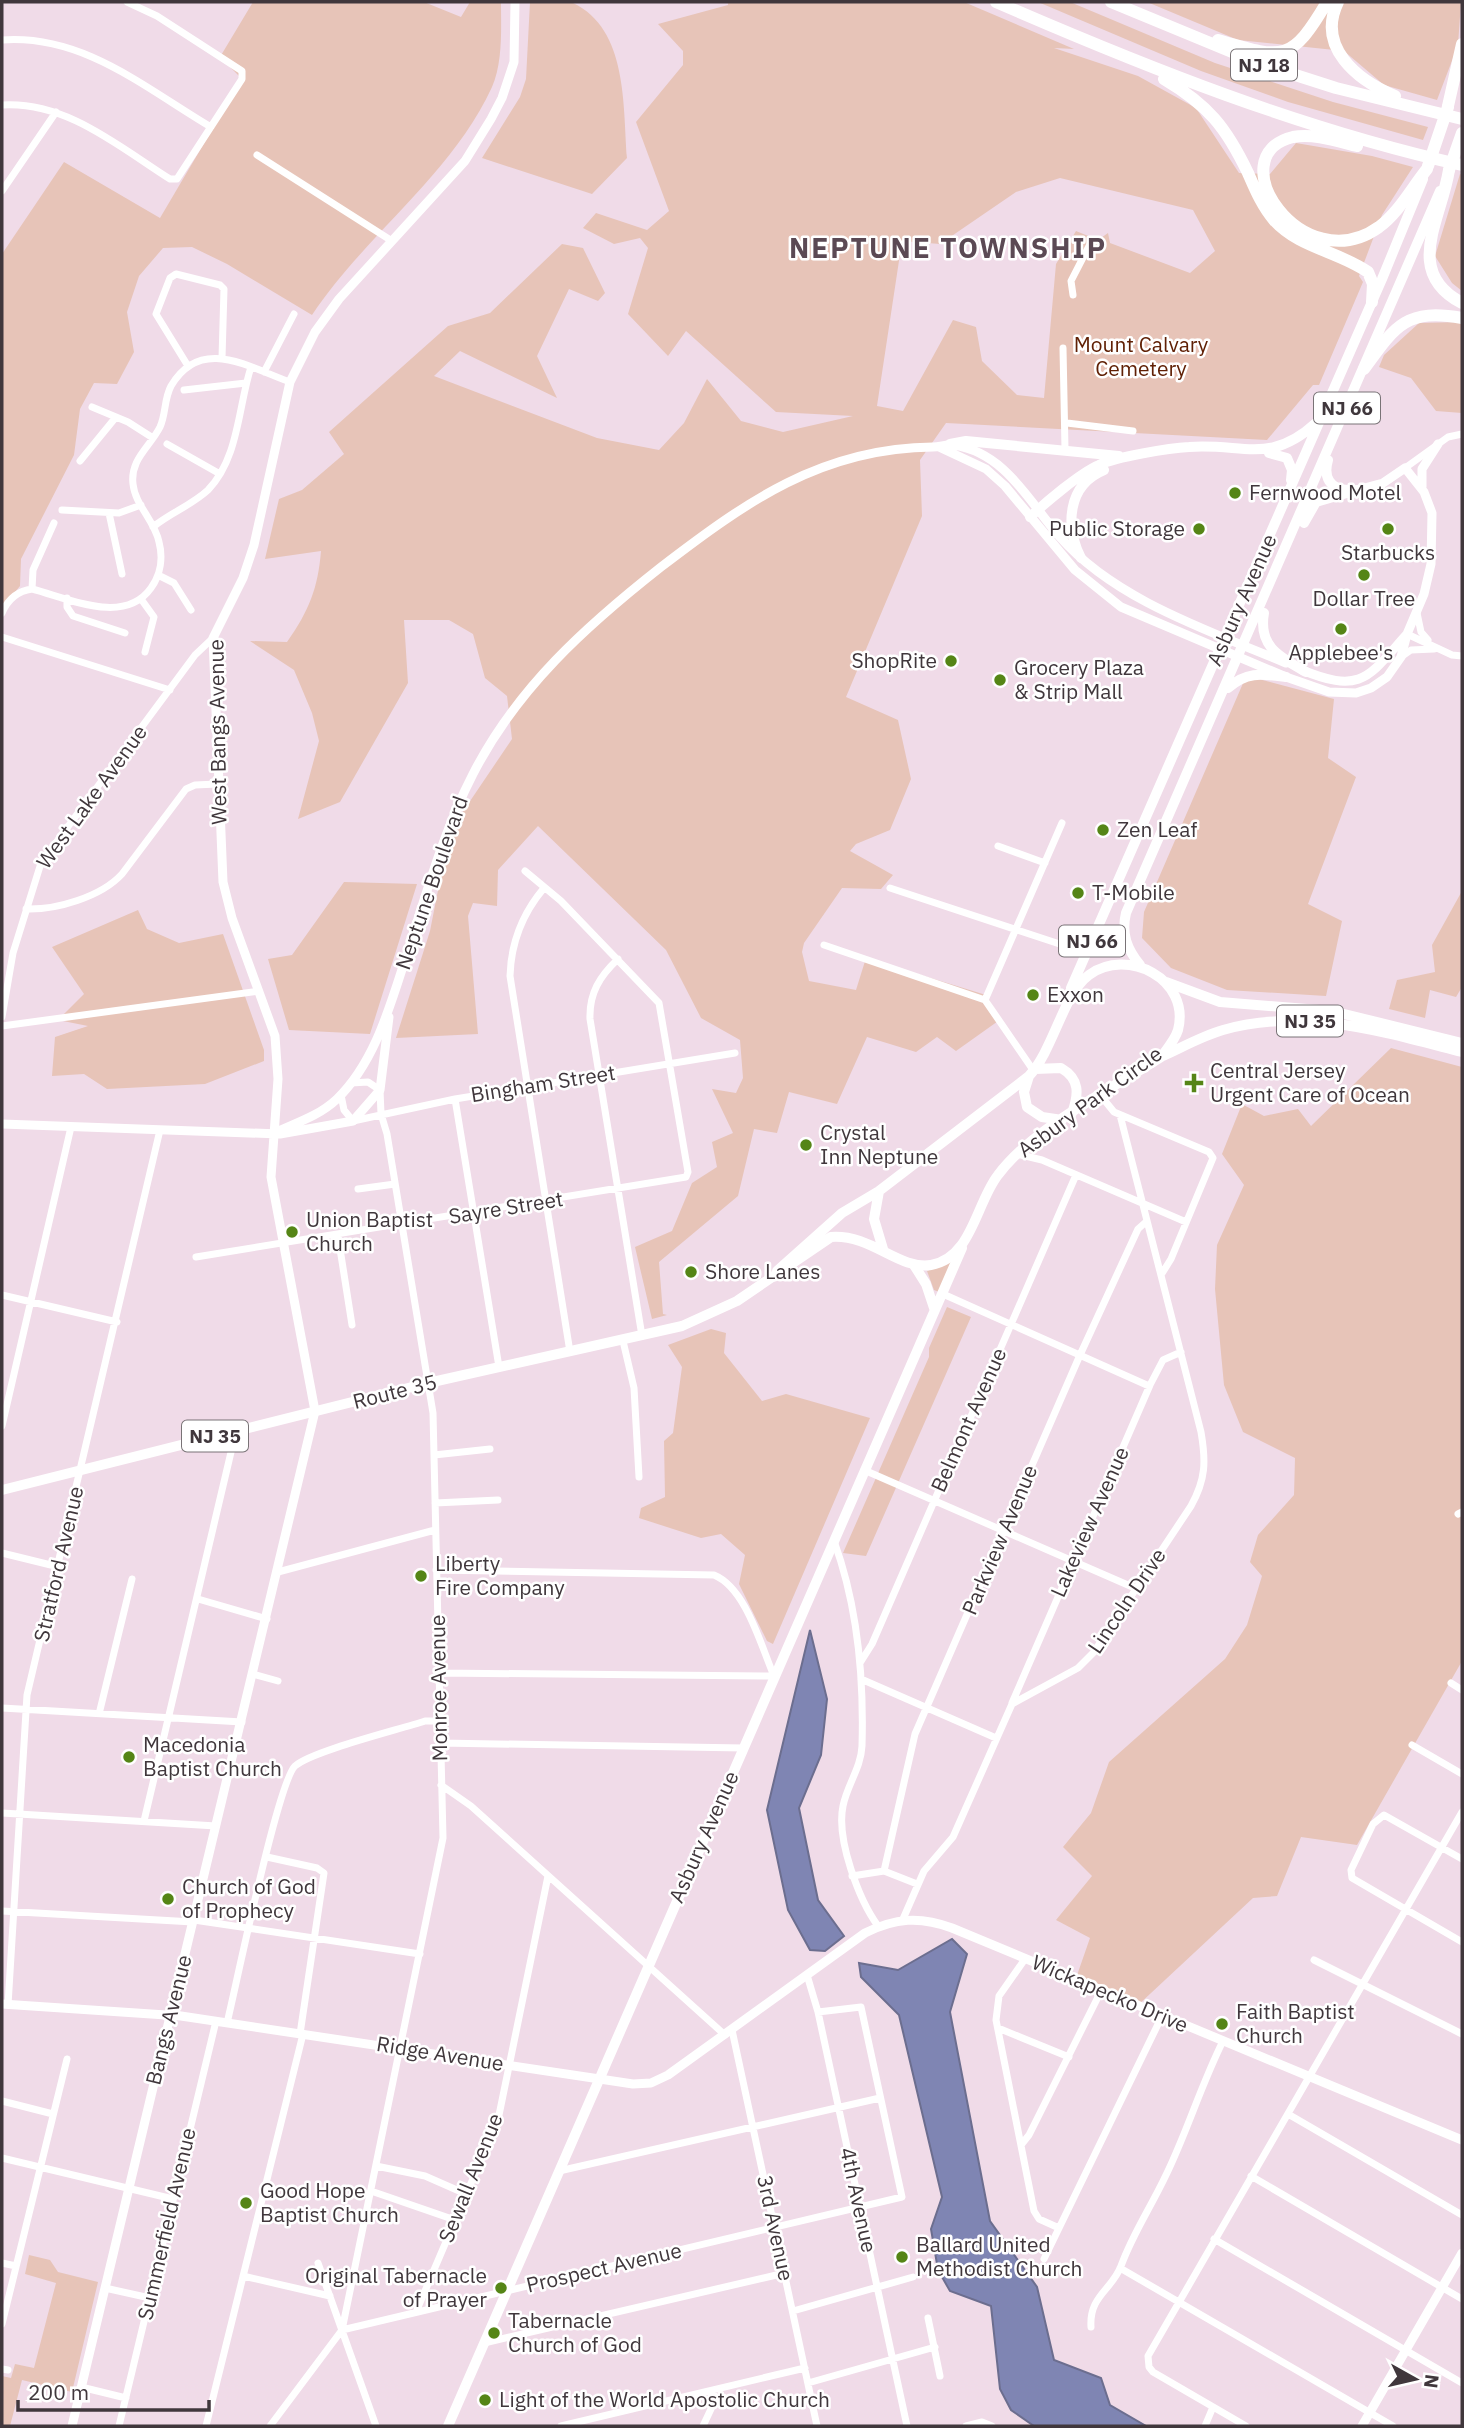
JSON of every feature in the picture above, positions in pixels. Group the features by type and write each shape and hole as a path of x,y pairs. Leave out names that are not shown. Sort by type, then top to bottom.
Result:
{"highway":[{"name":"NJ 18","path":"996,2 1136,62 1277,114 1462,165"},
{"name":"NJ 18","path":"1111,2 1214,47 1297,76 1462,118"},
{"path":"1157,21 1256,51 1276,53 1295,47 1303,40 1327,2"},
{"path":"1338,2 1331,30 1342,59 1372,85 1429,111"},
{"path":"1448,106 1462,44"},
{"path":"1136,62 1189,94 1213,114 1228,135 1262,202 1279,225 1301,241 1368,272 1373,284 1372,302"},
{"name":"Asbury Avenue","path":"1427,169 1462,71"},
{"name":"Asbury Avenue","path":"1449,170 1462,133"},
{"path":"1415,154 1383,151 1317,137 1291,138 1276,146 1268,158 1264,176 1265,188 1275,206 1290,223 1317,237 1338,240 1377,228 1399,207 1427,169"},
{"path":"1449,170 1428,262 1438,284 1462,303"},
{"path":"1364,369 1385,339 1405,321 1429,314 1462,317"}],"main road":[{"name":"Asbury Avenue","path":"1032,1071 1087,953 1372,302 1427,169"},
{"name":"Asbury Avenue","path":"1127,945 1124,931 1126,913 1267,595 1449,170"},
{"path":"1030,517 1092,468 1106,462 1189,446 1281,448 1304,435 1320,418"},
{"path":"1340,426 1326,467 1327,476 1336,489 1357,490"},
{"path":"944,446 967,441 1132,458"},
{"path":"1242,449 1287,458 1292,470 1287,496"},
{"path":"1081,558 1070,529 1071,511 1079,489 1096,473 1132,458"},
{"path":"1285,551 1298,537 1309,510 1316,502 1357,490"},
{"path":"1267,595 1261,628 1265,640 1278,656 1306,672"},
{"path":"1223,692 1244,676 1286,677"},
{"name":"NJ 66","path":"1127,945 1140,965"},
{"name":"NJ 35","path":"777,1271 828,1224 879,1191 1032,1071 1052,1043 1073,994 1087,976 1111,965 1140,965 1166,982 1220,1002 1332,1011 1462,1043"},
{"name":"Asbury Park Circle","path":"962,1248 992,1183 1017,1154 1072,1113 1161,1057 1175,1037 1178,1023 1175,1000 1166,982"},
{"name":"NJ 35","path":"1161,1057 1222,1030 1276,1021 1308,1021 1368,1028 1462,1052"},
{"path":"1062,1120 1042,1117 1027,1107 1024,1092 1032,1071 1061,1068 1073,1079 1078,1096 1072,1113"},
{"path":"879,1191 874,1219 883,1249"},
{"name":"NJ 35","path":"777,1271 831,1237 846,1236 883,1249 914,1265"},
{"name":"Asbury Avenue","path":"449,2426 962,1248"},
{"path":"934,1308 926,1284 914,1265 939,1263 962,1248"},
{"name":"Route 35","path":"2,1490 428,1383 682,1326 722,1309 777,1271"}],"street":[{"path":"2,105 31,105 56,112 77,121 170,179 180,176 244,75 239,68 157,16 127,2"},
{"name":"West Bangs Avenue","path":"315,1411 271,1177 278,1054 275,1036 226,901 217,784 213,638 243,578 254,545 290,382 331,310 465,160 502,98 514,62 515,2"},
{"path":"2,40 39,40 83,51 123,72 211,127"},
{"path":"2,191 56,112"},
{"path":"257,155 391,241"},
{"path":"1073,295 1071,281 1089,246"},
{"path":"188,366 156,313 170,278 176,274 220,285 224,289 222,358"},
{"path":"264,372 294,314"},
{"path":"1063,348 1067,423 1065,449"},
{"path":"2,613 12,597 32,589 110,608 141,599 158,575 160,543 135,494 133,472 138,458 161,423 170,389 188,366 222,358 290,382"},
{"path":"153,527 203,494 220,474 233,443 251,367"},
{"path":"184,390 246,383"},
{"path":"92,407 153,438"},
{"path":"80,461 116,417"},
{"path":"1067,423 1133,431"},
{"path":"1357,490 1383,483 1438,444 1462,434"},
{"path":"167,444 220,474"},
{"path":"1401,657 1431,564 1432,513 1424,492 1422,469 1438,444"},
{"name":"Neptune Boulevard","path":"944,446 985,469 1005,486 1085,579 1121,607 1286,677 1329,692 1356,693 1371,688 1387,677 1401,657"},
{"name":"Neptune Boulevard","path":"2,1124 274,1133 314,1115 341,1095 370,1055 392,999 444,839 468,782 508,716 567,646 614,604 761,495 803,474 842,460 911,447 944,446 974,450 993,461 1081,558 1114,585 1306,672"},
{"path":"1405,468 1424,492"},
{"path":"62,510 126,512 141,505"},
{"path":"109,513 122,574"},
{"path":"32,589 33,570 54,523"},
{"path":"158,575 174,583 191,610"},
{"path":"1085,579 1102,587 1114,585"},
{"path":"67,598 67,607 73,617 125,633"},
{"path":"141,599 154,617 145,652"},
{"path":"1417,612 1421,632 1439,650"},
{"path":"1306,672 1331,680 1354,680 1366,676 1379,669 1407,634"},
{"path":"1407,634 1439,650 1462,656"},
{"path":"2,636 170,690"},
{"name":"West Lake Avenue","path":"2,1017 9,966 44,857 195,655 213,638"},
{"path":"1401,657 1411,650 1439,650"},
{"path":"26,909 46,910 110,885 122,874 186,789 195,785 217,784"},
{"path":"985,1000 1062,823"},
{"path":"998,846 1045,863"},
{"path":"525,871 561,901 659,1003 671,1063"},
{"path":"544,888 520,923 510,962 511,989 570,1352"},
{"path":"890,888 1087,953 1102,953 1127,945"},
{"path":"824,945 985,1000 1032,1071"},
{"path":"618,958 601,976 591,1002 590,1019 642,1337"},
{"path":"2,1026 259,992"},
{"name":"Monroe Avenue","path":"342,2330 442,1848 434,1455 428,1383 381,1114 380,1090 392,999"},
{"name":"Bingham Street","path":"274,1133 353,1121 455,1099 735,1053"},
{"name":"Sayre Street","path":"196,1257 285,1245 684,1179 688,1172 671,1063"},
{"path":"341,1095 344,1110 353,1121 380,1090 368,1082 351,1083"},
{"path":"1101,1096 1120,1115 1212,1156 1171,1259 1161,1275"},
{"path":"455,1099 499,1367"},
{"path":"1120,1115 1142,1204"},
{"path":"2,1426 71,1127"},
{"name":"Stratford Avenue","path":"5,2004 26,1710 160,1130"},
{"path":"1035,1139 1035,1153 1042,1160"},
{"path":"1017,1154 1042,1160 1186,1222"},
{"name":"Belmont Avenue","path":"859,1663 872,1644 1076,1175"},
{"path":"358,1189 395,1184"},
{"name":"Lincoln Drive","path":"1012,1704 1087,1661 1191,1506 1205,1474 1203,1443 1142,1204"},
{"name":"Parkview Avenue","path":"884,1871 907,1759 927,1708 1080,1354 1138,1230 1147,1221"},
{"path":"338,1236 352,1325"},
{"path":"943,1294 1149,1386"},
{"path":"2,1295 117,1322"},
{"path":"623,1341 634,1388 639,1477"},
{"name":"Lakeview Avenue","path":"1012,1704 1149,1386 1163,1360 1181,1352"},
{"name":"Bangs Avenue","path":"72,2426 315,1411"},
{"path":"144,1821 236,1431"},
{"path":"434,1455 490,1449"},
{"path":"864,1470 1137,1589"},
{"path":"435,1503 498,1500"},
{"path":"278,1572 435,1530"},
{"path":"834,1540 846,1581 860,1679 861,1754 842,1812 852,1876 861,1901 878,1926"},
{"path":"2,1553 59,1567"},
{"path":"436,1570 714,1575 728,1582 740,1597 774,1676 439,1673"},
{"path":"99,1714 132,1578"},
{"path":"198,1599 267,1619"},
{"path":"253,1674 278,1681"},
{"path":"860,1679 996,1738"},
{"path":"1451,1683 1462,1690"},
{"path":"903,1919 928,1865 953,1837 1012,1704"},
{"path":"2,1708 242,1722"},
{"path":"227,2023 287,1778 295,1766 323,1753 425,1721 440,1721"},
{"path":"440,1743 743,1748"},
{"path":"1412,1745 1462,1774"},
{"path":"441,1785 471,1806 648,1966 702,2013 729,2032"},
{"path":"1246,2426 1153,2372 1148,2363 1149,2353 1462,1812"},
{"path":"2,1813 216,1826"},
{"path":"1462,1858 1388,1816 1379,1816 1353,1862 1352,1878 1462,1942"},
{"path":"205,2426 302,2034 323,1877 322,1870 317,1868 267,1857"},
{"path":"852,1876 884,1871 917,1884"},
{"name":"Sewall Avenue","path":"415,2312 495,2128 548,1876"},
{"path":"2,1911 193,1921 420,1954"},
{"name":"Wickapecko Drive","path":"837,1953 878,1926 903,1919 942,1924 1462,2140"},
{"name":"Ridge Avenue","path":"5,2004 170,2015 633,2084 656,2082 837,1953"},
{"path":"1025,1959 997,2002 998,2028 1035,2213 1039,2219 1059,2228"},
{"path":"1314,1960 1462,2034"},
{"name":"4th Avenue","path":"807,1975 818,2012 907,2426"},
{"path":"1021,2145 1101,1991"},
{"path":"559,2171 880,2098 861,2007 818,2012"},
{"path":"1044,2259 1162,2016"},
{"name":"Summerfield Avenue","path":"119,2426 216,2021"},
{"path":"998,2028 1069,2057"},
{"name":"3rd Avenue","path":"729,2032 754,2128 817,2426"},
{"path":"1091,2327 1097,2300 1120,2268 1125,2249 1167,2175 1223,2041"},
{"path":"2,2324 67,2059"},
{"name":"Prospect Avenue","path":"342,2330 902,2197 880,2098"},
{"path":"2,2101 53,2114"},
{"path":"1288,2114 1462,2214"},
{"path":"2,2158 173,2199"},
{"path":"376,2165 425,2176 467,2194"},
{"path":"1251,2176 1462,2299"},
{"path":"371,2191 455,2220"},
{"path":"1214,2239 1462,2383"},
{"path":"1362,2426 1462,2253"},
{"path":"2,2263 16,2266"},
{"path":"318,2263 376,2426"},
{"path":"1120,2268 1393,2426"},
{"path":"484,2343 785,2273"},
{"path":"243,2276 330,2296"},
{"path":"793,2311 913,2277"},
{"path":"105,2288 150,2298"},
{"path":"928,2318 940,2376"},
{"path":"270,2426 342,2330"},
{"path":"808,2383 934,2347"},
{"path":"561,2426 805,2368"},
{"path":"81,2387 126,2398"},
{"path":"703,2426 711,2409 713,2390"},
{"path":"1205,2426 1213,2407"},
{"path":"966,2426 989,2424"}],"green space":[{"path":"253,2 424,2 461,17 470,2 501,2 501,45 496,77 475,119 454,149 333,286 312,315 227,264 192,247 163,248 139,276 127,312 134,352 117,384 94,383 80,409 74,455 21,559 20,586 2,608 2,254 64,162 160,218 242,79 220,57"},
{"path":"530,2 573,3 591,15 604,31 613,50 623,93 627,158 592,194 482,158 520,97 526,79"},
{"name":"Mount Calvary Cemetery","path":"728,2 964,2 1074,49 1054,48 1138,76 1196,108 1239,173 1270,174 1296,143 1372,156 1413,167 1382,215 1359,276 1363,282 1319,385 1313,385 1267,440 946,423 920,460 922,516 846,697 898,720 911,779 890,830 856,844 850,851 893,875 881,889 842,888 804,943 802,952 809,981 856,990 866,958 986,995 1001,1019 956,1051 937,1037 916,1052 867,1037 837,1104 789,1092 777,1133 754,1129 738,1196 659,1262 663,1314 667,1315 652,1319 635,1247 672,1231 692,1183 717,1167 712,1142 733,1133 712,1089 736,1093 743,1078 740,1040 701,1018 666,950 538,826 498,870 497,906 473,903 468,916 478,1034 396,1038 430,931 454,809 462,813 512,739 507,696 485,678 473,634 449,620 404,620 408,683 340,802 298,819 319,741 312,713 294,670 250,641 287,642 311,599 318,576 321,551 265,559 279,499 302,490 344,454 329,432 448,326 490,313 562,244 583,248 605,293 598,301 569,289 537,356 557,398 460,351 434,376 597,438 659,450 684,423 707,379 741,421 783,432 853,416 776,412 686,331 668,356 628,314 648,248 640,238 614,244 583,228 596,213 647,230 669,211 636,122 683,65 683,51 658,24 728,5","holes":["1060,178 1193,210 1215,251 1190,273 1110,243 1108,233 1098,240 1076,231 1056,264 1044,398 1017,395 982,361 976,327 953,320 903,411 877,406 902,241 940,244 1016,192"]},
{"path":"1038,2 1070,2 1215,63 1333,102 1428,127 1423,140 1288,102 1201,71"},
{"path":"1147,2 1461,2 1458,45 1437,100 1384,85 1344,51 1238,40"},
{"path":"1460,174 1462,291 1452,283 1435,256"},
{"path":"1462,322 1462,413 1436,411 1411,378 1379,367 1384,355 1419,323"},
{"path":"1251,677 1334,699 1328,758 1356,777 1308,904 1342,921 1326,996 1227,990 1171,968 1142,938 1144,912 1244,681"},
{"path":"344,882 417,884 370,1034 289,1030 268,959 292,955"},
{"path":"1462,891 1462,987 1456,997 1430,990 1425,1018 1389,1009 1397,980 1435,972 1432,945"},
{"path":"138,910 147,929 179,943 223,934 264,1050 264,1061 205,1084 107,1089 84,1074 52,1076 55,1037 88,1026 58,1020 84,994 52,947"},
{"path":"1391,1048 1462,1067 1462,1661 1357,1845 1301,1837 1277,1896 1253,1898 1136,2007 1075,1981 1090,1938 1056,1920 1092,1876 1063,1847 1091,1813 1109,1762 1225,1659 1247,1625 1262,1576 1250,1562 1258,1535 1294,1495 1295,1458 1243,1432 1224,1385 1215,1289 1217,1245 1244,1185 1222,1154 1242,1104 1264,1116 1298,1109 1311,1126"},
{"path":"955,1259 939,1292 934,1290 927,1271"},
{"path":"947,1307 971,1317 866,1556 843,1553 929,1357 929,1348"},
{"path":"711,1329 726,1333 724,1353 762,1401 786,1394 870,1418 773,1644 767,1641 739,1584 745,1555 721,1534 701,1538 639,1518 641,1508 665,1497 664,1441 673,1433 682,1367 668,1345"},
{"path":"29,2255 50,2260 58,2272 98,2282 72,2392 22,2380 10,2426 2,2426 2,2376 11,2378 15,2364 34,2368 56,2283 25,2274"}],"water":[{"path":"810,1630 827,1699 821,1755 799,1808 818,1900 844,1936 825,1951 810,1950 788,1910 767,1810"},
{"path":"952,1939 967,1954 950,2012 990,2221 1037,2287 1054,2360 1101,2378 1110,2405 1146,2426 1034,2426 1011,2410 1000,2389 991,2306 950,2291 938,2270 931,2229 942,2197 899,2015 861,1977 859,1963 898,1970"}],"place":[{"name":"Fernwood Motel","path":"1235,493"},
{"name":"Public Storage","path":"1199,529"},
{"name":"Starbucks","path":"1388,529"},
{"name":"Dollar Tree","path":"1364,575"},
{"name":"Applebee's","path":"1341,629"},
{"name":"ShopRite","path":"951,661"},
{"name":"Grocery Plaza & Strip Mall","path":"1000,680"},
{"name":"Zen Leaf","path":"1103,830"},
{"name":"T-Mobile","path":"1078,893"},
{"name":"Exxon","path":"1033,995"},
{"name":"Central Jersey Urgent Care of Ocean","path":"1194,1083"},
{"name":"Crystal Inn Neptune","path":"806,1145"},
{"name":"Union Baptist Church","path":"292,1232"},
{"name":"Shore Lanes","path":"691,1272"},
{"name":"Liberty Fire Company","path":"421,1576"},
{"name":"Macedonia Baptist Church","path":"129,1757"},
{"name":"Church of God of Prophecy","path":"168,1899"},
{"name":"Faith Baptist Church","path":"1222,2024"},
{"name":"Good Hope Baptist Church","path":"246,2203"},
{"name":"Ballard United Methodist Church","path":"902,2257"},
{"name":"Original Tabernacle of Prayer","path":"501,2288"},
{"name":"Tabernacle Church of God","path":"494,2333"},
{"name":"Light of the World Apostolic Church","path":"485,2400"}],"district":[{"name":"NEPTUNE TOWNSHIP","path":"948,248"}]}
